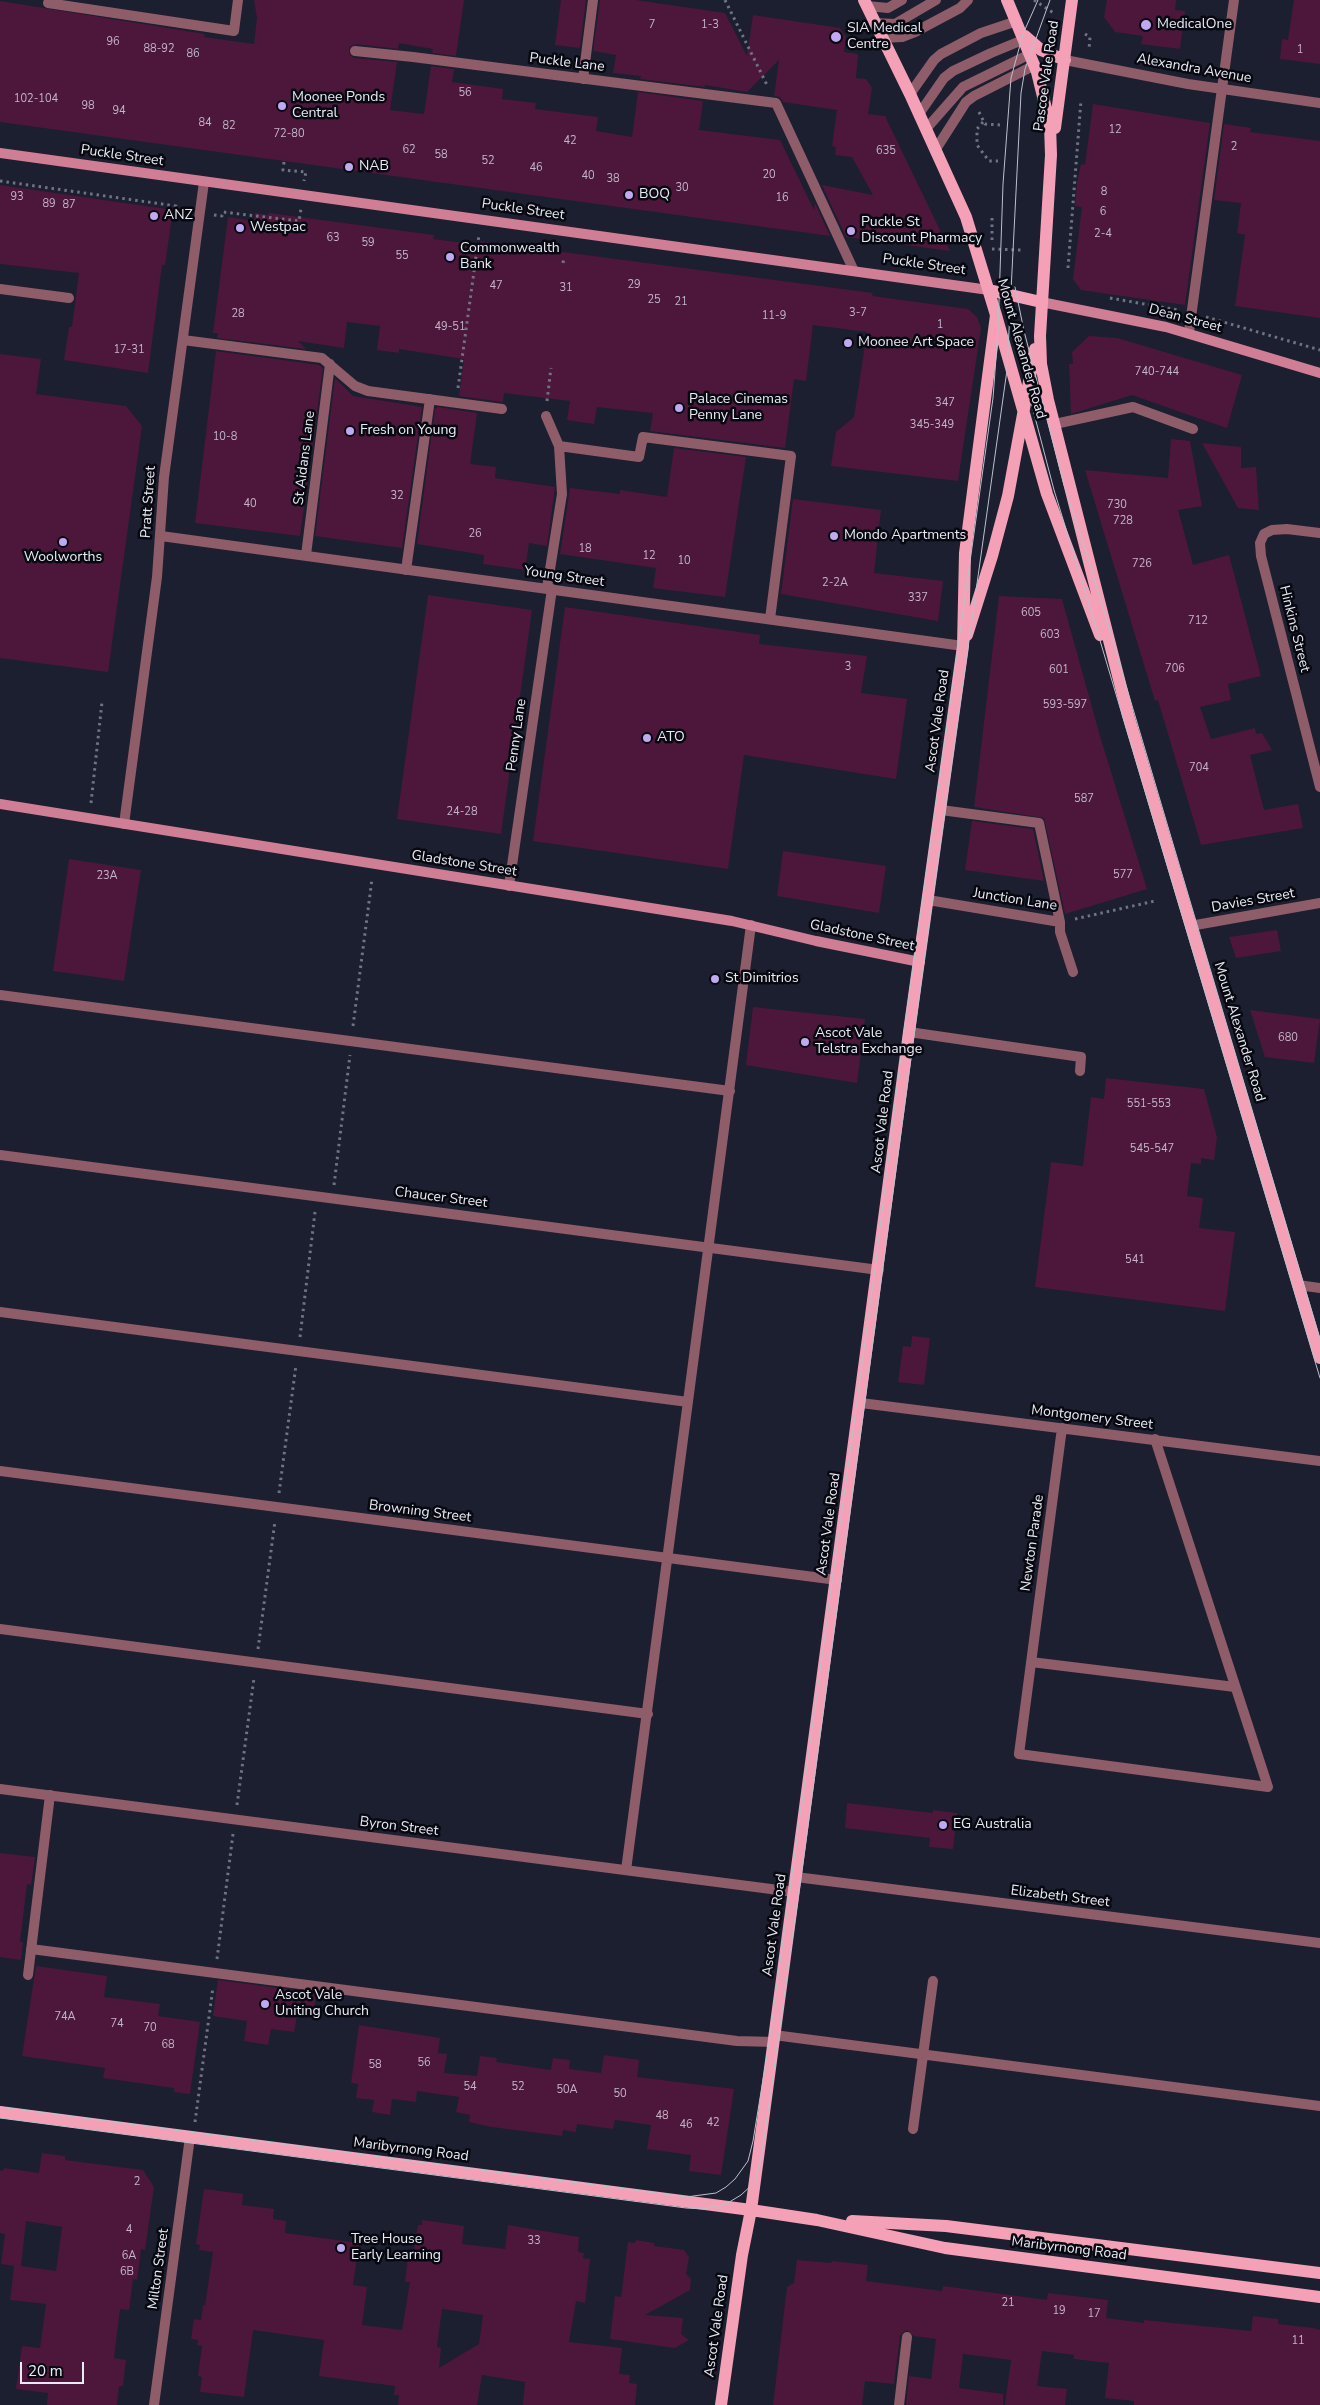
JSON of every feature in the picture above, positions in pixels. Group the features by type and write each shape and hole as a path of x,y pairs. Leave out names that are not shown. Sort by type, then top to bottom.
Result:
{"main road":[{"name":"Mount Alexander Road","path":"1007,0 1033,59 1048,110 1051,155 1040,316 1042,371 1128,715 1320,1358"},
{"name":"Pascoe Vale Road","path":"1051,155 1072,0"},
{"name":"Mount Alexander Road","path":"865,3 959,199 989,290 1047,494 1128,715"},
{"name":"Mount Alexander Road","path":"1024,37 1041,50 1065,60"},
{"name":"Puckle Street","path":"989,290 1041,302"},
{"name":"Ascot Vale Road","path":"721,2405 742,2254 751,2210 879,1270 909,1032 963,646 965,553 996,315"},
{"name":"Ascot Vale Road","path":"963,646 997,540 1013,477 1040,316"},
{"name":"Maribyrnong Road","path":"0,2112 751,2210 817,2220 944,2248 1320,2297"},
{"name":"Maribyrnong Road","path":"817,2220 946,2226 1320,2273"}],"street":[{"path":"48,3 234,31 238,0"},
{"path":"583,79 593,0"},
{"path":"865,3 888,8 902,0"},
{"path":"874,23 895,24 936,0"},
{"path":"882,38 902,37 915,32 960,8 968,0"},
{"path":"1189,332 1234,0"},
{"path":"910,94 934,60 941,54 981,33 1017,21"},
{"path":"919,114 944,78 953,71 1024,37"},
{"name":"Puckle Lane","path":"355,52 776,103"},
{"path":"926,129 963,87 1033,59"},
{"path":"936,149 966,102 1033,59"},
{"name":"Alexandra Avenue","path":"1065,60 1221,88 1320,103"},
{"path":"776,103 854,271"},
{"name":"Puckle Street","path":"0,154 989,290"},
{"name":"Pratt Street","path":"124,824 161,536 164,477 204,182"},
{"path":"0,289 68,298"},
{"name":"Dean Street","path":"1041,302 1189,332 1320,373"},
{"path":"183,340 322,358 355,386 361,388 502,409"},
{"name":"St Aidans Lane","path":"306,555 330,364"},
{"path":"406,570 430,399"},
{"path":"1055,424 1133,407 1192,429"},
{"name":"Penny Lane","path":"509,886 562,494 559,446 546,416"},
{"path":"559,446 639,457 644,437 791,456 770,620"},
{"name":"Hinkins Street","path":"1320,533 1287,529 1272,530 1261,538 1260,550 1320,787"},
{"name":"Young Street","path":"161,536 963,646"},
{"name":"Gladstone Street","path":"0,804 751,925 816,942 920,962"},
{"path":"941,810 1038,823 1064,946 1073,972"},
{"name":"Junction Lane","path":"928,900 1060,922"},
{"name":"Davies Street","path":"1190,926 1320,903"},
{"path":"626,1870 751,925"},
{"path":"0,995 730,1091"},
{"path":"909,1032 1081,1057 1080,1071"},
{"name":"Chaucer Street","path":"0,1154 879,1270"},
{"path":"1298,1285 1320,1288"},
{"path":"0,1312 688,1402"},
{"name":"Montgomery Street","path":"861,1403 1320,1461"},
{"name":"Newton Parade","path":"1062,1428 1019,1754 1268,1787 1235,1686"},
{"path":"1031,1662 1235,1686 1155,1440"},
{"name":"Browning Street","path":"0,1471 837,1580"},
{"path":"0,1629 648,1714"},
{"name":"Byron Street","path":"0,1789 794,1892"},
{"path":"28,1975 50,1795"},
{"name":"Elizabeth Street","path":"796,1877 1320,1943"},
{"path":"31,1949 737,2041 774,2039 923,2054 1320,2106"},
{"path":"912,2129 933,1981"},
{"name":"Milton Street","path":"154,2405 190,2137"},
{"path":"899,2405 907,2337"}],"path":[{"path":"725,0 776,103"},
{"path":"1068,268 1081,100"},
{"path":"983,122 977,129 977,145 989,161 998,161"},
{"path":"0,181 176,206 176,210 222,216 223,212 300,222 306,172 283,170 284,162"},
{"path":"992,217 992,249 1021,250"},
{"path":"456,403 481,219"},
{"path":"563,263 564,257"},
{"path":"546,416 551,368"},
{"path":"89,818 102,702"},
{"name":"Junction Lane","path":"1060,922 1155,901"}],"building":[{"path":"254,0 464,0 456,56 432,53 433,49 399,43 398,49 356,44 349,47 349,54 354,58 397,62 390,110 424,114 431,66 454,69 452,82 503,89 502,99 536,103 535,109 598,117 596,131 632,137 638,92 703,101 699,130 780,140 814,210 815,203 830,236 0,122 0,1 205,34 204,37 254,44 257,18"},
{"path":"561,0 586,0 580,48 555,45"},
{"path":"600,0 636,0 725,13 747,56 753,15 840,28 846,37 844,52 858,54 856,78 866,79 872,88 868,114 885,116 950,251 846,237 822,185 873,195 852,157 835,155 836,147 832,146 837,110 783,102 780,97 774,96 779,60 747,92 705,85 705,87 640,79 641,76 613,73 616,55 593,51"},
{"name":"MedicalOne","path":"1107,0 1176,0 1175,10 1185,11 1180,49 1141,44 1143,36 1115,32 1104,17"},
{"path":"1294,0 1320,0 1320,64 1280,59 1282,39 1288,40"},
{"path":"1093,104 1210,123 1185,305 1081,290 1073,279 1082,207 1075,206 1077,183 1081,164 1085,165"},
{"path":"1224,124 1251,128 1250,132 1320,141 1320,318 1235,306 1245,235 1237,233 1241,203 1214,200"},
{"path":"0,185 173,210 165,265 162,265 148,373 64,360 69,327 72,327 79,273 0,264"},
{"path":"255,213 268,215 269,213 434,235 433,239 480,245 480,241 873,293 872,296 968,309 977,317 981,328 958,481 831,466 836,432 854,417 867,332 813,325 806,381 794,379 785,448 650,431 653,413 597,407 594,424 567,420 570,401 504,393 503,402 459,396 464,359 399,349 399,353 377,350 380,326 347,322 344,348 298,341 306,349 217,338 218,333 213,333 228,217 254,221"},
{"path":"1089,336 1117,338 1242,375 1227,428 1132,395 1071,414 1069,364 1073,364 1072,352"},
{"path":"216,351 319,365 323,368 300,536 195,523"},
{"name":"Woolworths","path":"0,354 41,359 36,394 126,406 142,426 108,672 0,658"},
{"path":"335,378 353,396 422,407 402,548 315,536"},
{"path":"438,407 477,413 470,464 496,467 495,478 555,487 547,546 529,543 525,570 483,564 484,555 417,544 435,409"},
{"path":"1171,439 1190,441 1202,506 1178,510 1193,565 1229,555 1261,676 1228,684 1231,700 1200,707 1211,739 1255,728 1256,734 1262,733 1272,750 1250,755 1264,810 1298,804 1303,828 1201,845 1158,700 1155,701 1085,470 1168,478"},
{"path":"1202,443 1241,447 1241,468 1256,467 1259,510 1238,508"},
{"path":"674,448 746,457 725,597 653,588 656,568 560,554 570,488 620,494 620,490 667,497"},
{"name":"Mondo Apartments","path":"793,499 881,510 874,573 943,581 938,621 781,594"},
{"path":"428,595 532,610 501,834 397,819"},
{"path":"999,596 1062,599 1100,736 1147,889 1065,914 1044,818 974,807"},
{"name":"ATO","path":"565,607 760,635 759,644 867,656 861,693 907,699 896,779 744,755 728,869 533,841"},
{"path":"972,821 1033,829 1044,881 965,870"},
{"path":"783,851 886,866 879,913 777,896"},
{"path":"69,859 141,870 124,981 53,971"},
{"path":"1277,930 1281,951 1236,958 1229,937"},
{"name":"Ascot Vale Telstra Exchange","path":"753,1007 865,1019 857,1083 746,1065"},
{"path":"1250,1010 1320,1019 1314,1063 1265,1057"},
{"path":"1106,1078 1204,1089 1217,1137 1214,1160 1201,1158 1201,1164 1191,1163 1187,1196 1203,1198 1199,1228 1235,1232 1225,1311 1035,1287 1051,1162 1083,1166 1091,1097 1104,1099"},
{"path":"912,1336 930,1338 924,1385 898,1382 903,1346 911,1347"},
{"path":"847,1803 933,1813 933,1810 957,1813 953,1849 929,1847 930,1838 845,1828"},
{"path":"0,1853 35,1857 31,1885 27,1884 20,1942 23,1942 21,1960 0,1957"},
{"path":"36,1966 107,1976 104,1997 160,2004 158,2016 200,2022 190,2094 174,2092 174,2088 103,2078 105,2068 22,2056"},
{"name":"Ascot Vale Uniting Church","path":"218,1980 316,1993 313,2018 297,2016 294,2032 271,2029 268,2045 244,2041 247,2021 213,2016"},
{"path":"359,2025 440,2038 438,2053 447,2054 444,2073 477,2076 480,2056 497,2058 496,2062 551,2070 553,2058 570,2060 569,2069 601,2073 604,2055 639,2060 637,2077 734,2089 721,2175 689,2171 691,2155 647,2149 651,2125 615,2120 613,2129 577,2124 576,2132 563,2130 562,2136 492,2127 469,2122 470,2115 456,2112 459,2097 417,2091 416,2102 392,2099 390,2115 372,2112 374,2100 356,2098 358,2084 351,2083"},
{"path":"42,2153 65,2156 65,2160 143,2170 154,2187 145,2250 141,2249 137,2280 133,2279 129,2310 120,2309 114,2358 126,2360 123,2386 119,2386 117,2405 47,2405 48,2393 16,2389 22,2346 40,2348 46,2304 10,2300 14,2266 1,2264 5,2234 0,2233 0,2170 3,2171 4,2168 39,2173","holes":["26,2221 62,2227 56,2271 21,2266"]},
{"path":"204,2189 243,2194 242,2205 274,2209 273,2219 286,2221 285,2233 359,2243 353,2285 367,2287 362,2325 402,2330 410,2282 405,2282 408,2257 413,2257 418,2225 422,2225 422,2220 464,2226 462,2244 505,2249 508,2225 579,2237 578,2252 584,2253 583,2258 590,2259 585,2303 576,2301 569,2342 622,2348 619,2374 630,2375 629,2383 637,2384 635,2405 523,2405 525,2382 482,2375 477,2405 398,2405 399,2395 394,2395 395,2386 319,2376 324,2340 253,2330 244,2397 200,2392 202,2377 198,2376 202,2346 197,2345 198,2340 191,2339 194,2319 201,2320 203,2305 205,2306 213,2252 199,2250 200,2245 196,2244","holes":["442,2309 483,2315 479,2344 439,2368 441,2348 437,2347"]},
{"path":"636,2240 654,2243 654,2246 684,2250 689,2257 686,2274 691,2279 690,2290 645,2315 683,2318 681,2334 689,2340 675,2348 610,2339 615,2296 621,2297 628,2242 635,2243"},
{"path":"797,2260 868,2265 866,2281 942,2291 943,2286 1047,2300 1048,2293 1108,2300 1106,2318 1144,2323 1144,2320 1251,2331 1253,2316 1278,2319 1278,2324 1313,2328 1320,2330 1320,2405 1134,2405 1134,2401 1105,2398 1109,2363 1074,2359 1074,2355 1042,2351 1037,2386 1067,2389 1065,2405 1005,2405 1011,2360 963,2354 959,2388 1003,2394 1003,2405 906,2405 909,2376 931,2379 936,2339 914,2336 907,2330 900,2336 894,2384 865,2381 862,2405 773,2405 787,2287 794,2283"}],"tram line":[{"path":"0,2107 686,2197 716,2193 735,2179 748,2161 769,2043 875,1269 904,1031 993,398 998,331 1003,184 1011,78 1023,34 1038,0"},
{"path":"0,2118 686,2208 704,2209 726,2204 741,2195 755,2182 762,2153 801,1878 924,961 1007,370 1021,93 1025,69 1050,0"},
{"path":"1015,287 1024,331 1064,485 1087,554 1320,1339"},
{"path":"1013,333 1054,490 1320,1378"}],"place":[{"name":"MedicalOne","path":"1146,25"},
{"name":"SIA Medical Centre","path":"836,37"},
{"name":"Moonee Ponds Central","path":"282,106"},
{"name":"NAB","path":"349,167"},
{"name":"BOQ","path":"629,195"},
{"name":"ANZ","path":"154,216"},
{"name":"Westpac","path":"240,228"},
{"name":"Puckle St Discount Pharmacy","path":"851,231"},
{"name":"Commonwealth Bank","path":"450,257"},
{"name":"Moonee Art Space","path":"848,343"},
{"name":"Palace Cinemas Penny Lane","path":"679,408"},
{"name":"Fresh on Young","path":"350,431"},
{"name":"Mondo Apartments","path":"834,536"},
{"name":"Woolworths","path":"63,542"},
{"name":"ATO","path":"647,738"},
{"name":"St Dimitrios","path":"715,979"},
{"name":"Ascot Vale Telstra Exchange","path":"805,1042"},
{"name":"EG Australia","path":"943,1825"},
{"name":"Ascot Vale Uniting Church","path":"265,2004"},
{"name":"Tree House Early Learning","path":"341,2248"}]}
